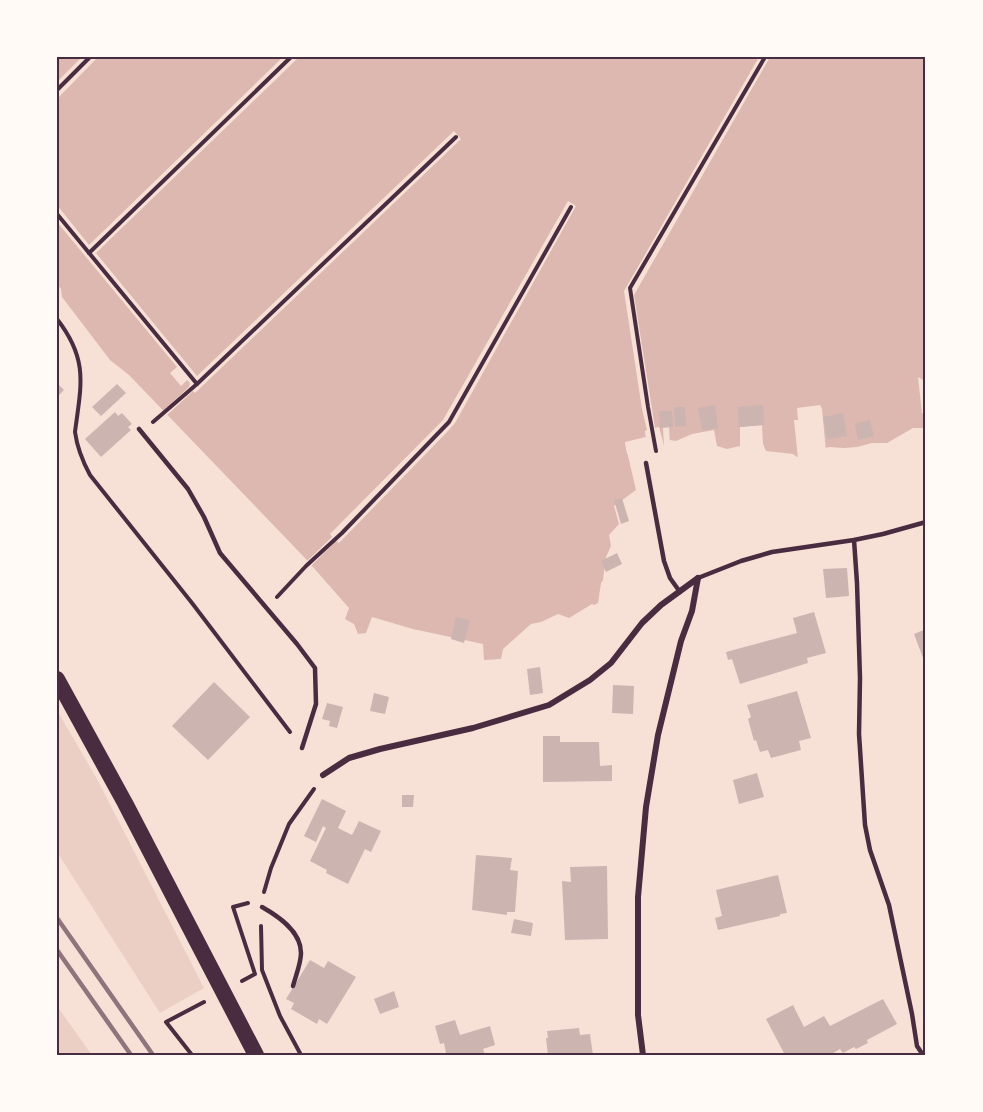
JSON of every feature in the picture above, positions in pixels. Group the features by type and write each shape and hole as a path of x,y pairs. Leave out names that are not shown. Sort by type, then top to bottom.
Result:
{"highway":[{"path":"57,680 108,772 256,1055"}],"street":[{"path":"323,775 349,758 473,728 549,705 590,680 611,663 642,623 661,605 698,578"},
{"path":"643,1055 638,1015 638,897 646,807 660,724 681,641 692,611 698,578"}],"lane":[{"path":"140,431 188,489 220,553 315,668 316,704 302,748"},
{"path":"646,463 664,561 670,578 680,592"},
{"path":"698,578 772,552 854,540 926,522"},
{"path":"854,540 860,678 859,734 865,825 870,850 890,905 917,1046 923,1055"},
{"path":"262,907 287,925 294,932 300,944 301,954 293,986"}],"path":[{"path":"57,90 90,57"},
{"path":"89,253 291,57"},
{"path":"653,429 630,288 765,57"},
{"path":"140,431 165,413 197,384 456,138"},
{"path":"266,608 449,422 571,207"},
{"path":"57,214 197,384"},
{"path":"57,319 66,330 76,350 81,369 82,382 75,432 84,464 90,475 302,748"},
{"path":"301,1055 280,1016 262,970 262,907 271,868 289,824 323,775"},
{"path":"250,902 233,907 255,974"},
{"path":"166,1022 192,1055"}],"shaded area":[{"path":"57,57 926,57 926,428 913,428 887,443 844,448 829,447 797,457 793,454 766,451 763,444 762,425 740,427 740,446 727,449 717,446 714,430 692,434 676,441 670,440 664,446 662,446 659,427 645,431 646,437 625,443 636,490 614,506 619,524 609,535 611,546 606,557 598,603 592,604 569,618 558,614 531,624 503,649 501,659 484,660 483,644 413,629 372,617 366,633 358,634 354,624 345,619 349,608 305,558 129,375 110,360 62,297 61,289 57,284"},
{"path":"57,710 98,781 204,988 160,1013 57,852"},
{"path":"57,1006 89,1051 92,1055 57,1055"}],"pier":[{"path":"82,57 98,57 57,99 57,82"},
{"path":"283,57 299,57 96,253 197,376 454,131 461,139 195,393 193,391 167,415 163,411 189,387 190,383 187,380 181,386 170,373 177,367 57,222 57,205 89,245"},
{"path":"759,57 770,57 634,295 655,428 659,427 664,446 663,427 669,427 670,445 665,449 660,448 657,431 648,433 647,439 628,445 630,454 627,454 625,442 646,437 645,431 647,430 624,291"},
{"path":"568,201 576,206 455,423 339,543 336,541 309,568 305,563 332,537 330,534 443,420"},
{"path":"918,377 926,382 926,413 922,413"},
{"path":"820,405 826,451 798,459 794,420 798,420 797,408"}],"building":[{"path":"57,383 64,390 57,397"},
{"path":"117,384 126,393 101,416 92,407"},
{"path":"715,405 718,428 702,430 698,408"},
{"path":"763,405 764,425 739,427 738,407"},
{"path":"674,407 685,407 686,426 675,427"},
{"path":"659,411 672,411 673,427 660,428"},
{"path":"115,412 118,416 122,413 132,424 128,427 131,430 101,457 85,439"},
{"path":"843,413 847,436 827,439 823,417"},
{"path":"870,420 874,436 858,440 855,424"},
{"path":"622,498 629,521 621,524 614,500"},
{"path":"617,553 622,564 606,572 601,561"},
{"path":"847,568 849,596 826,598 823,569"},
{"path":"814,612 826,653 807,658 808,663 740,684 732,659 728,660 726,652 797,633 793,618"},
{"path":"456,617 470,620 464,643 451,639"},
{"path":"926,629 926,666 914,634"},
{"path":"540,667 543,693 530,695 527,669"},
{"path":"214,682 250,717 208,760 172,726"},
{"path":"613,685 634,686 633,714 612,713"},
{"path":"797,691 811,738 799,741 801,750 771,758 768,750 760,752 756,740 754,741 747,705"},
{"path":"374,693 389,697 385,714 370,711"},
{"path":"327,703 343,707 337,728 329,726 330,721 322,719"},
{"path":"543,736 560,736 560,742 599,742 600,766 612,765 612,781 543,782"},
{"path":"757,773 764,797 739,804 733,780"},
{"path":"402,795 414,795 413,807 402,807"},
{"path":"322,799 346,811 338,828 352,835 359,821 381,831 371,852 365,849 348,884 326,873 327,870 310,861 326,828 323,826 316,842 304,836"},
{"path":"476,855 512,858 510,870 518,871 515,912 507,912 507,915 472,910"},
{"path":"607,866 608,939 565,940 562,881 571,882 570,867"},
{"path":"778,875 787,913 718,930 715,918 722,916 716,890"},
{"path":"514,919 533,923 531,936 511,933"},
{"path":"310,960 324,968 328,961 356,977 327,1024 319,1019 317,1024 291,1009 294,1003 286,999"},
{"path":"394,991 399,1007 380,1014 374,999"},
{"path":"883,999 897,1024 867,1040 868,1043 843,1053 840,1049 830,1055 785,1055 766,1019 793,1005 804,1027 824,1016 830,1026"},
{"path":"455,1020 460,1035 490,1026 495,1045 483,1049 485,1055 442,1055 446,1053 444,1043 440,1044 435,1026"},
{"path":"579,1028 580,1035 590,1034 593,1055 548,1055 547,1031"}],"railway":[{"path":"57,918 153,1055"},
{"path":"57,950 131,1055"}]}
